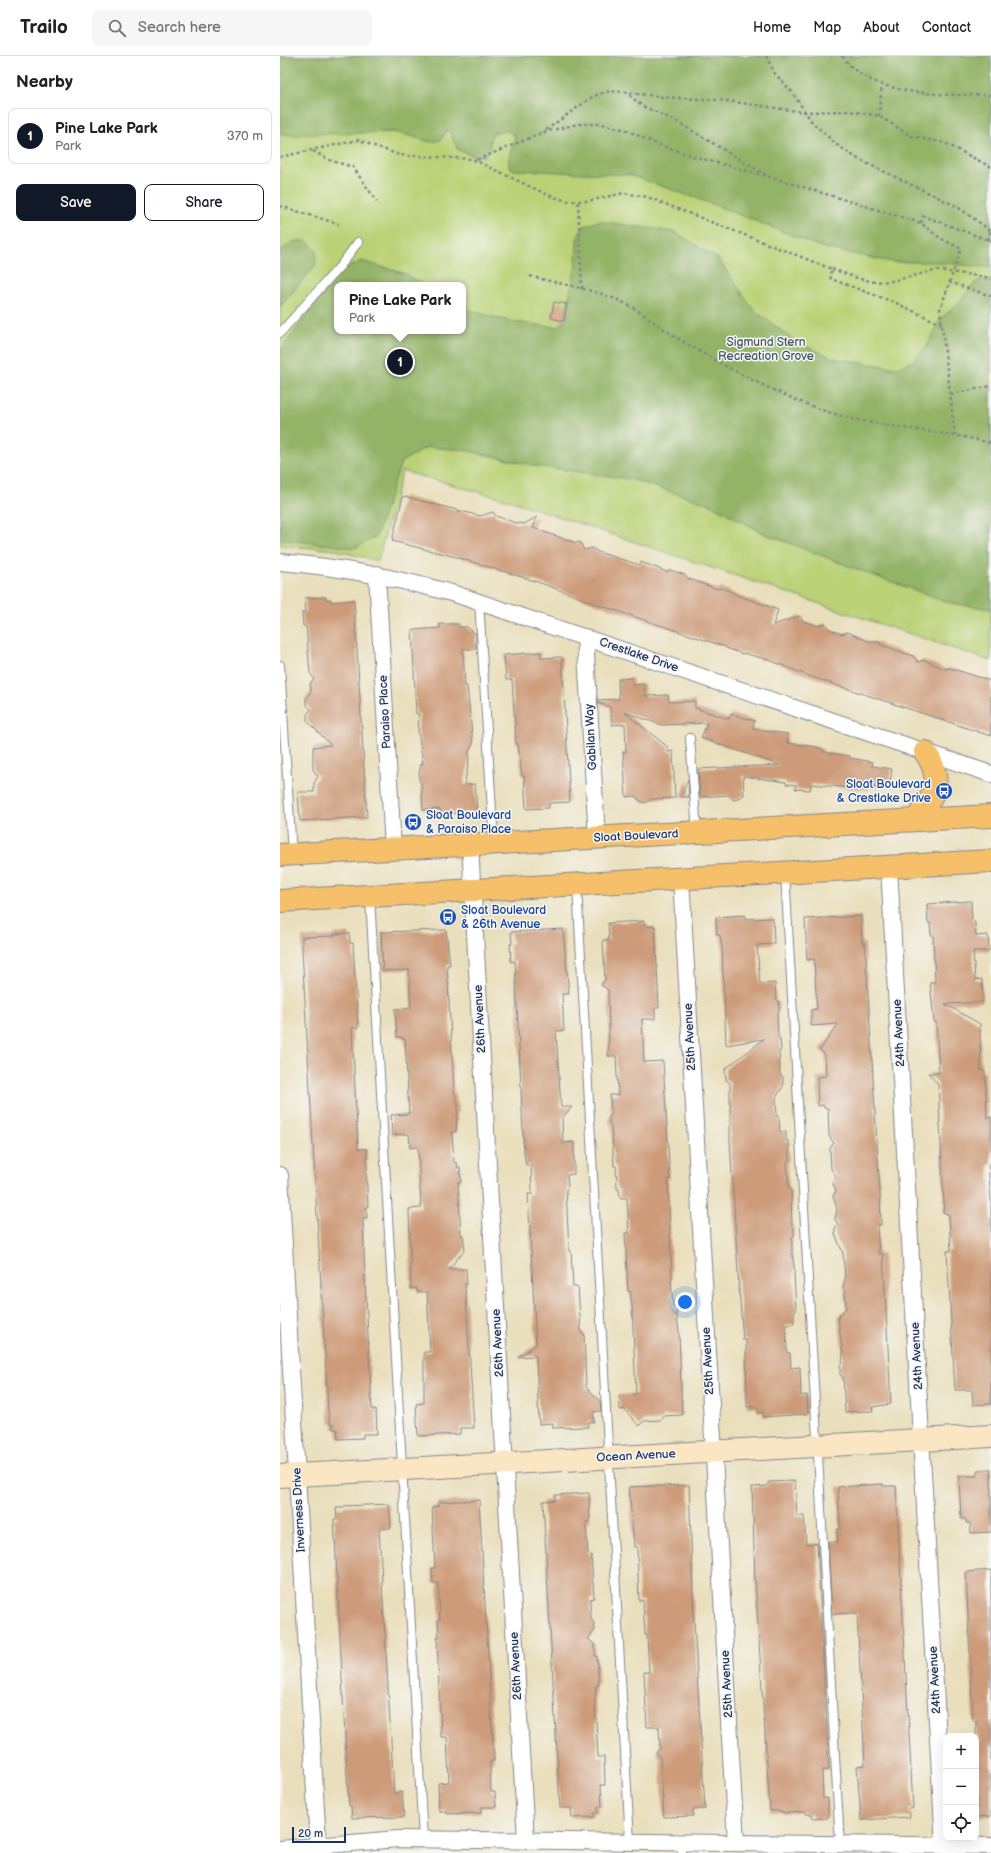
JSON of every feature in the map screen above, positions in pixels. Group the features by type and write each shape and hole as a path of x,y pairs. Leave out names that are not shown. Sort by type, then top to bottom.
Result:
{"main road":[{"path":"915,820 929,802 936,785 935,768 925,752"},
{"name":"Sloat Boulevard","path":"286,855 991,816"},
{"path":"280,901 991,861"}],"street":[{"name":"Crestlake Drive","path":"280,562 326,566 377,574 479,601 991,774"},
{"name":"Paraiso Place","path":"377,574 393,849"},
{"name":"Gabilan Way","path":"585,637 597,838"},
{"name":"26th Avenue","path":"470,845 526,1841"},
{"name":"24th Avenue","path":"889,867 944,1846"},
{"name":"25th Avenue","path":"681,878 736,1843"},
{"name":"Inverness Drive","path":"280,1175 288,1475 318,1845"},
{"name":"Ocean Avenue","path":"288,1475 991,1436"},
{"path":"280,1849 371,1840 423,1839 630,1842 682,1848 736,1843 991,1846"}],"lane":[{"path":"280,333 341,265 358,242"},
{"path":"479,601 494,843"},
{"path":"280,665 286,855"},
{"path":"690,738 697,832"},
{"path":"785,873 840,1844"},
{"path":"577,884 630,1842"},
{"path":"370,896 423,1839"}],"path":[{"path":"766,56 775,74 792,92 804,112 823,134 858,159 956,206 991,231 990,241 923,216 921,223"},
{"path":"842,56 857,71 882,84 931,94 991,95"},
{"path":"878,116 882,84"},
{"path":"544,132 592,98 611,91 625,91 662,98 720,100 804,112 849,111 878,116 911,136 945,143 991,167"},
{"path":"625,91 642,106 674,120 770,177"},
{"path":"476,160 544,132 578,124 602,124 626,130 657,144 692,156 770,177 921,223 940,238 961,249 940,310 955,435"},
{"path":"280,157 358,140 399,155 461,157 476,160 548,196 567,201 578,202 624,193 647,197 860,279 883,282 900,280 927,271 953,271 991,278"},
{"path":"312,151 329,160 353,167 377,202"},
{"path":"578,202 582,290"},
{"path":"280,206 339,224"},
{"path":"832,269 830,275 832,279 896,303 941,324"},
{"path":"530,276 626,304 671,334 731,368 769,388 816,408 873,424 955,435 991,443"},
{"path":"949,282 991,296"},
{"path":"951,394 991,386"}],"green space":[{"name":"Sigmund Stern Recreation Grove","path":"280,56 991,56 991,661 512,501 402,471 378,561 336,550 280,545"},
{"path":"280,56 991,56 991,266 983,267 934,262 892,262 824,248 715,205 630,175 514,170 509,166 509,161 515,135 507,131 494,132 490,140 490,150 484,156 474,156 458,150 449,131 447,130 441,140 431,142 395,132 288,135 280,133"},
{"path":"599,221 675,232 718,259 754,310 799,344 837,359 897,368 913,361 927,346 941,319 962,299 975,283 981,280 988,281 991,285 991,609 951,603 864,572 763,533 710,504 630,479 536,466 464,450 427,447 401,462 376,537 355,548 280,539 280,351 329,286 344,269 362,261 406,274 419,282 334,282 334,334 466,334 466,308 509,321 557,327 564,321 576,265 577,239 584,226"},
{"path":"295,241 306,241 317,250 315,266 280,307 280,251"}],"building":[{"path":"554,302 567,304 564,321 551,318"},
{"path":"403,496 480,516 493,512 496,516 519,524 524,524 537,517 533,528 576,543 580,542 584,550 592,548 598,552 640,565 641,562 667,572 670,570 685,575 687,578 717,589 721,588 727,590 778,610 773,625 800,616 803,621 818,626 825,623 829,629 842,634 848,632 870,642 879,642 881,645 913,656 918,662 924,660 945,669 950,668 991,681 991,736 809,676 769,660 743,654 602,606 538,582 456,557 392,541"},
{"path":"326,597 326,600 331,599 331,602 354,600 367,817 300,821 298,792 314,792 314,783 318,776 313,770 313,747 331,745 307,721 307,715 311,709 306,704 306,698 311,691 310,683 314,679 310,673 306,626 303,626 302,612 306,612 305,598"},
{"path":"440,624 459,624 459,627 467,627 476,634 476,649 463,649 465,686 467,686 473,744 469,751 469,760 464,785 475,784 477,812 441,814 440,809 423,810 419,773 421,764 423,764 418,732 419,714 416,714 412,630 440,628"},
{"path":"541,652 541,658 562,657 570,802 549,803 549,808 526,809 524,776 522,776 518,744 516,744 512,680 506,680 504,655"},
{"path":"632,678 633,685 644,684 645,696 668,695 669,702 695,701 695,708 729,719 731,714 755,721 752,729 788,734 787,743 818,747 823,749 823,752 850,756 850,758 873,762 872,766 892,769 890,784 879,782 878,788 869,787 869,790 811,784 810,790 795,789 796,785 786,784 786,782 743,776 744,795 738,799 734,800 728,795 700,797 698,769 780,765 701,738 707,723 662,725 624,712 668,747 668,752 673,751 675,798 652,799 645,803 640,801 635,796 626,797 623,752 626,752 625,724 612,725 610,707 598,703 598,700 619,699 618,679"},
{"path":"688,779 689,797 681,797"},
{"path":"971,901 972,919 975,923 976,936 988,935 989,951 973,951 975,980 982,979 983,1002 945,1004 980,1024 981,1071 985,1071 987,1118 991,1117 991,1164 988,1165 991,1200 991,1404 973,1405 972,1390 955,1390 947,1251 951,1251 949,1215 943,1212 944,1204 938,1084 928,1073 939,1073 936,1022 934,1022 930,982 935,982 933,935 931,935 930,923 928,923 927,904"},
{"path":"745,915 745,919 773,918 774,944 757,945 760,984 775,983 776,999 779,1002 779,1011 777,1015 778,1036 780,1039 781,1049 779,1053 780,1074 783,1077 783,1086 776,1098 780,1132 786,1131 786,1141 789,1141 789,1160 787,1162 789,1188 791,1191 792,1226 794,1228 792,1253 795,1272 796,1311 794,1312 794,1324 786,1325 787,1353 790,1353 791,1368 800,1367 801,1396 807,1395 808,1414 763,1417 763,1412 758,1413 757,1407 747,1407 746,1340 743,1340 730,1142 730,1083 726,1080 725,1069 764,1039 726,1045 722,947 720,935 717,935 716,917"},
{"path":"861,916 862,943 865,943 880,1194 881,1225 877,1225 879,1254 883,1254 891,1404 872,1407 873,1411 845,1412 843,1377 840,1375 840,1365 842,1363 843,1356 838,1317 846,1308 845,1290 843,1286 845,1279 843,1253 835,1234 835,1228 838,1224 835,1219 837,1209 833,1196 836,1191 832,1181 836,1176 831,1169 830,1148 834,1143 829,1136 828,1108 824,1108 823,1105 818,1106 817,1077 826,1076 825,1055 820,1050 838,1024 811,1026 811,1010 817,1009 814,959 807,960 805,919"},
{"path":"644,921 644,925 647,924 647,927 655,926 659,1008 655,1008 655,1019 642,1019 644,1062 663,1061 670,1179 668,1179 671,1280 673,1308 676,1308 679,1332 682,1415 663,1416 660,1420 644,1421 639,1426 624,1409 620,1410 619,1395 636,1394 632,1306 630,1291 628,1292 625,1233 629,1233 627,1198 620,1198 619,1189 617,1189 616,1166 614,1166 611,1125 609,1123 609,1117 611,1115 610,1095 618,1095 616,1056 608,1056 608,990 601,985 605,980 603,940 609,940 608,923"},
{"path":"563,929 569,994 562,994 564,1031 556,1031 561,1107 572,1107 562,1118 563,1143 574,1142 574,1174 567,1175 568,1187 566,1189 569,1251 571,1251 573,1287 578,1287 581,1333 584,1333 586,1387 600,1401 601,1411 593,1412 594,1422 588,1422 588,1427 553,1428 553,1423 539,1424 536,1356 518,1357 536,1345 528,1194 532,1194 531,1165 526,1165 524,1153 515,961 511,962 510,944 512,944 511,932"},
{"path":"446,930 450,965 447,965 454,1091 458,1105 456,1132 452,1132 454,1163 457,1163 458,1168 460,1167 461,1182 458,1182 461,1235 463,1235 465,1249 449,1269 466,1269 467,1284 465,1284 474,1428 460,1428 460,1434 418,1436 416,1404 424,1403 424,1352 430,1352 427,1292 417,1292 417,1288 411,1289 409,1209 421,1208 418,1147 410,1148 409,1134 392,1135 391,1115 409,1114 405,1039 402,1039 402,1037 397,1037 395,1009 411,1008 409,970 383,971 381,932"},
{"path":"349,933 350,943 353,943 358,1028 352,1028 358,1149 367,1149 366,1170 368,1207 366,1207 367,1218 363,1218 365,1279 372,1410 376,1409 377,1434 363,1434 363,1438 338,1439 337,1429 333,1429 333,1424 330,1424 328,1410 302,937 334,936 334,934"},
{"path":"977,1470 991,1470 991,1532 971,1533 970,1523 966,1523 966,1519 961,1519 959,1476 977,1476"},
{"path":"795,1481 797,1516 804,1516 806,1544 817,1543 829,1770 822,1770 823,1799 828,1798 828,1818 813,1819 812,1814 806,1814 806,1812 782,1813 782,1811 770,1811 755,1580 752,1487 768,1486 768,1482"},
{"path":"883,1484 883,1486 896,1486 913,1808 909,1808 910,1817 861,1820 857,1766 865,1765 857,1613 832,1614 828,1542 838,1542 837,1529 840,1529 838,1487"},
{"path":"689,1485 694,1622 705,1809 693,1809 693,1816 664,1817 660,1758 656,1752 660,1749 659,1727 647,1727 644,1672 649,1672 647,1635 645,1635 643,1600 639,1601 637,1547 634,1547 629,1487"},
{"path":"589,1493 590,1522 586,1522 588,1555 591,1554 594,1598 590,1599 591,1619 594,1623 595,1630 588,1639 595,1644 595,1656 597,1656 599,1685 596,1685 595,1701 598,1757 604,1757 605,1785 601,1785 602,1807 598,1807 598,1813 594,1813 594,1817 572,1818 571,1808 560,1808 543,1501 555,1500 555,1495"},
{"path":"479,1500 494,1761 490,1761 491,1792 495,1792 496,1807 481,1807 481,1813 447,1814 447,1811 439,1811 438,1783 449,1782 447,1737 441,1737 437,1638 439,1638 438,1620 440,1620 438,1583 433,1583 432,1568 435,1568 432,1507 438,1506 438,1502"},
{"path":"389,1504 391,1528 379,1529 394,1793 402,1792 404,1817 352,1818 351,1806 349,1806 347,1776 334,1519 337,1519 336,1508 344,1508 344,1506"},
{"path":"991,1570 991,1816 979,1817 979,1733 976,1733 976,1721 973,1721 966,1572"}],"place":[{"name":"Pine Lake Park","path":"400,362"},
{"name":"Sloat Boulevard & Crestlake Drive","path":"944,791"},
{"name":"Sloat Boulevard & Paraiso Place","path":"413,822"},
{"name":"Sloat Boulevard & 26th Avenue","path":"448,917"}]}
